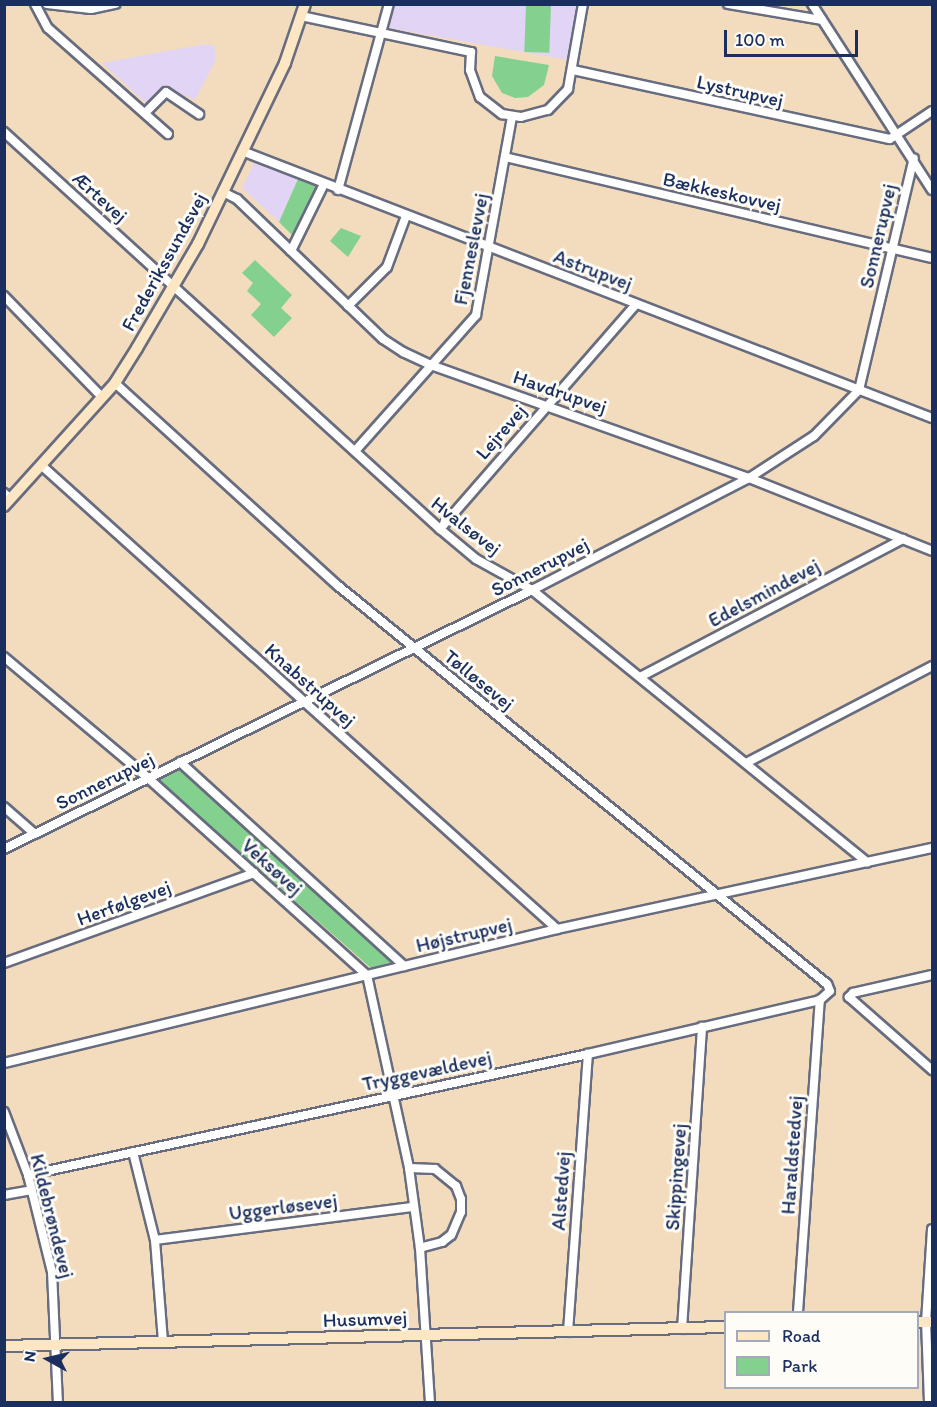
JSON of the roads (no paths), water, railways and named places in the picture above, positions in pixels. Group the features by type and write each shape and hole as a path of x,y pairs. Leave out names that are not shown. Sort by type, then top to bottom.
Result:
{"street":[{"path":"35,4 48,28 114,90 146,112 168,134"},
{"path":"47,4 91,9 115,4"},
{"name":"Frederikssundsvej","path":"7,499 41,465 114,383 173,286 223,192 285,63 305,4"},
{"path":"338,190 388,4"},
{"path":"301,16 380,35 471,52 470,70 480,97 494,110 512,117 540,114 556,104 568,89 583,4"},
{"path":"728,4 822,20"},
{"path":"812,4 933,190"},
{"name":"Lystrupvej","path":"573,70 867,136 890,139 898,134"},
{"path":"146,112 166,92 199,114"},
{"path":"898,134 933,111"},
{"name":"Fjenneslevvej","path":"355,451 476,315 512,117"},
{"name":"Ærtevej","path":"4,132 173,286"},
{"name":"Astrupvej","path":"242,151 933,418"},
{"name":"Bækkeskovvej","path":"505,157 933,258"},
{"name":"Sonnerupvej","path":"4,849 532,590 749,478 814,436 859,390 914,158"},
{"path":"291,251 324,184"},
{"name":"Havdrupvej","path":"223,192 237,199 383,339 431,365 749,478 933,551"},
{"path":"348,306 387,267 406,216"},
{"name":"Hvalsøvej","path":"173,286 440,529 476,559 532,590 867,862"},
{"path":"4,296 102,397"},
{"name":"Lejrevej","path":"440,529 636,304"},
{"name":"Tølløsevej","path":"114,383 414,648 827,984 830,991"},
{"name":"Knabstrupvej","path":"41,465 557,929"},
{"name":"Edelsmindevej","path":"640,677 903,539"},
{"name":"Veksøvej","path":"4,657 148,778 367,975"},
{"path":"746,763 933,666"},
{"name":"Veksøvej","path":"180,762 404,966"},
{"path":"4,807 35,834"},
{"name":"Højstrupvej","path":"4,1063 165,1027 557,929 933,848"},
{"name":"Herfølgevej","path":"4,963 254,873"},
{"path":"367,975 409,1168 420,1248 430,1402"},
{"path":"933,975 853,993 849,998 933,1070"},
{"name":"Tryggevældevej","path":"28,1175 588,1054 820,1000 830,991"},
{"name":"Haraldstedvej","path":"798,1311 820,1000"},
{"name":"Skippingevej","path":"682,1329 702,1027"},
{"name":"Alstedvej","path":"568,1332 588,1054"},
{"name":"Kildebrøndevej","path":"4,1112 28,1175 52,1272 58,1402"},
{"path":"133,1152 155,1240 164,1342"},
{"path":"409,1168 435,1169 447,1176 460,1199 461,1212 451,1235 442,1242 420,1248"},
{"path":"4,1195 32,1190"},
{"name":"Uggerløsevej","path":"155,1240 414,1207"},
{"path":"929,1402 925,1322 933,1229"},
{"name":"Husumvej","path":"4,1346 724,1328"}]}
